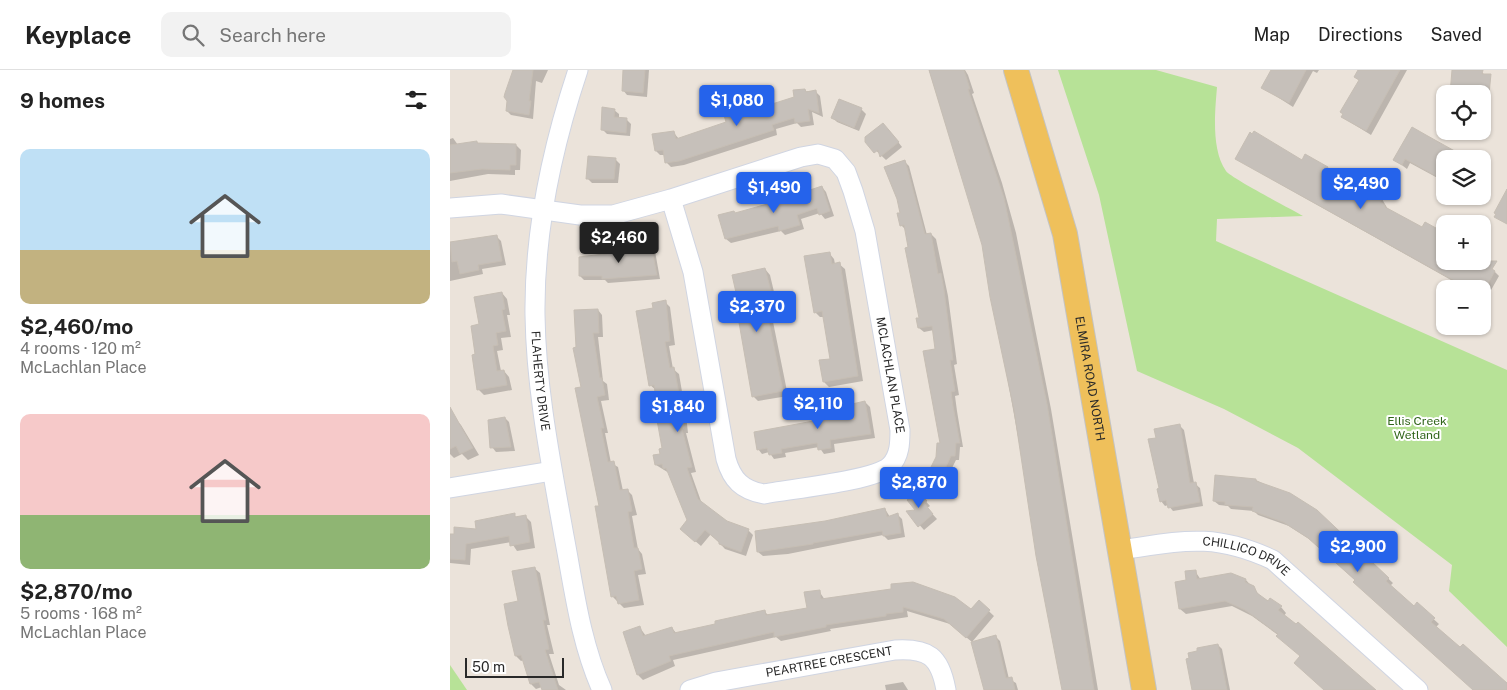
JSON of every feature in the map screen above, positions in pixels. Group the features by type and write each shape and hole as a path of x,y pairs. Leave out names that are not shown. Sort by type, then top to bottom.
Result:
{"main road":[{"name":"ELMIRA ROAD NORTH","path":"1016,70 1065,234 1144,690"}],"street":[{"name":"FLAHERTY DRIVE","path":"578,70 563,112 544,209 535,314 541,395 552,471 581,625 592,668 602,690"},
{"name":"MCLACHLAN PLACE","path":"450,208 465,205 502,204 580,215 613,215 671,199 801,157 818,154 834,159 846,172 865,230 900,430 899,451 890,466 865,476 764,494 750,492 739,485 730,474 726,459 695,280 671,199"},
{"path":"450,488 552,471"},
{"name":"CHILLICO DRIVE","path":"1120,550 1198,539 1225,542 1273,560 1418,690"},
{"name":"PEARTREE CRESCENT","path":"690,690 716,682 895,650 915,649 927,653 935,661 944,679 946,690"}],"green space":[{"name":"Ellis Creek Wetland","path":"1058,70 1156,70 1217,87 1216,142 1221,162 1226,171 1303,216 1217,219 1216,241 1507,370 1507,647 1449,591 1452,565 1298,448 1224,409 1137,371 1099,195"},
{"path":"450,665 467,690 450,690"}],"building":[{"path":"513,70 533,70 529,115 506,111 507,101 504,97"},
{"path":"623,70 645,70 643,93 622,91"},
{"path":"929,70 964,70 970,89 968,89 1004,198 1047,404 1094,690 1062,690 1036,556 1014,410 990,297 982,245"},
{"path":"1271,70 1306,70 1289,103 1261,88"},
{"path":"1358,70 1400,70 1366,131 1341,117 1343,114 1340,112 1359,80 1354,77"},
{"path":"1452,70 1483,70 1482,74 1491,74 1490,85 1451,85"},
{"path":"805,89 806,92 816,90 819,113 808,109 810,121 795,123 794,118 772,125 774,130 679,161 665,163 663,150 655,151 652,134 674,131 676,139 726,122 724,115 742,110 744,113 794,97 793,90"},
{"path":"839,99 862,108 854,128 831,118"},
{"path":"602,107 615,109 614,117 627,118 626,133 601,130"},
{"path":"883,123 899,142 880,157 878,150 874,153 865,142 865,137"},
{"path":"1412,127 1453,150 1436,150 1436,176 1405,159 1402,165 1393,160"},
{"path":"1254,131 1302,160 1305,154 1328,167 1326,172 1352,188 1355,182 1383,198 1380,202 1385,207 1422,227 1425,222 1436,228 1436,270 1491,270 1491,261 1497,261 1492,269 1495,271 1490,280 1453,280 1235,159 1250,132 1252,134"},
{"path":"477,141 477,143 516,144 516,165 510,165 510,170 482,169 450,173 450,145"},
{"path":"588,156 616,158 614,179 586,179"},
{"path":"905,160 925,234 931,233 938,274 941,273 953,360 950,360 955,391 951,392 960,443 956,443 955,456 951,456 944,471 954,476 946,493 927,483 935,476 928,473 936,457 937,443 940,443 923,351 935,349 932,326 918,328 916,318 919,318 905,248 908,247 904,225 900,226 897,213 900,213 897,199 884,167"},
{"path":"822,186 830,211 819,215 817,208 797,215 800,225 779,231 778,226 725,239 718,215 734,211 735,213 771,203"},
{"path":"1507,189 1507,224 1494,217 1496,214 1494,213"},
{"path":"497,235 502,261 478,265 479,270 460,274 457,261 452,262 450,242"},
{"path":"651,245 657,275 602,279 602,276 579,276 579,257 629,251"},
{"path":"830,252 832,264 840,262 858,376 823,382 819,360 830,359 822,311 814,313 804,256"},
{"path":"765,268 771,291 763,292 783,391 752,397 737,311 740,310 732,275"},
{"path":"502,292 505,309 502,310 506,331 496,333 498,345 493,346 497,371 504,370 507,385 477,390 472,355 475,354 471,326 479,324 474,297"},
{"path":"666,300 670,341 665,342 670,368 674,367 682,409 684,428 682,429 692,467 687,468 698,499 727,521 749,529 741,552 719,544 705,530 695,542 680,529 687,520 666,468 663,469 662,464 655,465 653,455 660,454 659,449 662,448 657,420 659,419 654,385 649,386 636,311 653,308 652,303"},
{"path":"598,309 599,333 593,333 600,378 602,378 605,395 597,397 604,428 601,428 608,462 614,461 620,490 628,489 632,511 628,512 634,548 638,548 642,569 634,571 639,600 618,604 616,596 611,597 595,506 599,506 575,388 581,387 573,348 576,347 574,310"},
{"path":"865,401 871,434 830,440 831,448 818,450 817,443 781,449 782,453 769,455 767,448 757,450 754,432 819,420 818,412"},
{"path":"450,407 473,448 460,454 456,446 450,449"},
{"path":"505,417 511,447 490,448 488,420"},
{"path":"1180,424 1190,483 1196,482 1200,502 1168,508 1166,500 1160,502 1157,489 1159,488 1148,439 1156,438 1154,429"},
{"path":"1215,475 1256,479 1256,481 1290,493 1317,510 1389,578 1386,581 1414,606 1417,602 1435,618 1431,622 1460,647 1463,644 1507,683 1507,690 1473,690 1353,582 1355,580 1308,538 1283,522 1252,511 1253,507 1225,505 1225,502 1213,501"},
{"path":"918,491 927,501 924,503 933,514 918,527 906,511 915,510 907,500"},
{"path":"885,508 887,517 898,513 901,533 883,536 882,531 757,552 755,531 825,521"},
{"path":"515,513 515,517 526,515 530,542 510,546 509,536 466,544 465,560 450,559 450,534 454,534 454,527 476,529 475,521"},
{"path":"535,567 546,620 543,620 549,649 545,650 558,690 542,690 539,682 530,684 521,655 515,656 508,626 504,604 518,601 512,571"},
{"path":"1196,570 1197,579 1231,573 1246,579 1245,582 1254,586 1257,593 1268,601 1270,598 1282,606 1278,610 1296,624 1298,622 1376,690 1324,690 1294,663 1300,656 1276,636 1278,634 1245,610 1225,601 1179,609 1175,582 1186,580 1185,571"},
{"path":"913,582 955,597 971,609 979,600 990,610 966,638 944,619 903,607 903,612 886,614 886,616 826,625 826,627 774,637 774,632 669,656 671,661 637,675 623,632 640,626 643,636 672,627 674,633 715,624 715,621 765,610 766,615 807,608 804,592 820,590 821,599 891,589 891,584"},
{"path":"996,635 1006,678 1012,677 1015,690 984,690 971,642"},
{"path":"1218,644 1227,690 1192,690 1186,659 1189,658 1188,653 1197,651 1197,648"}]}
